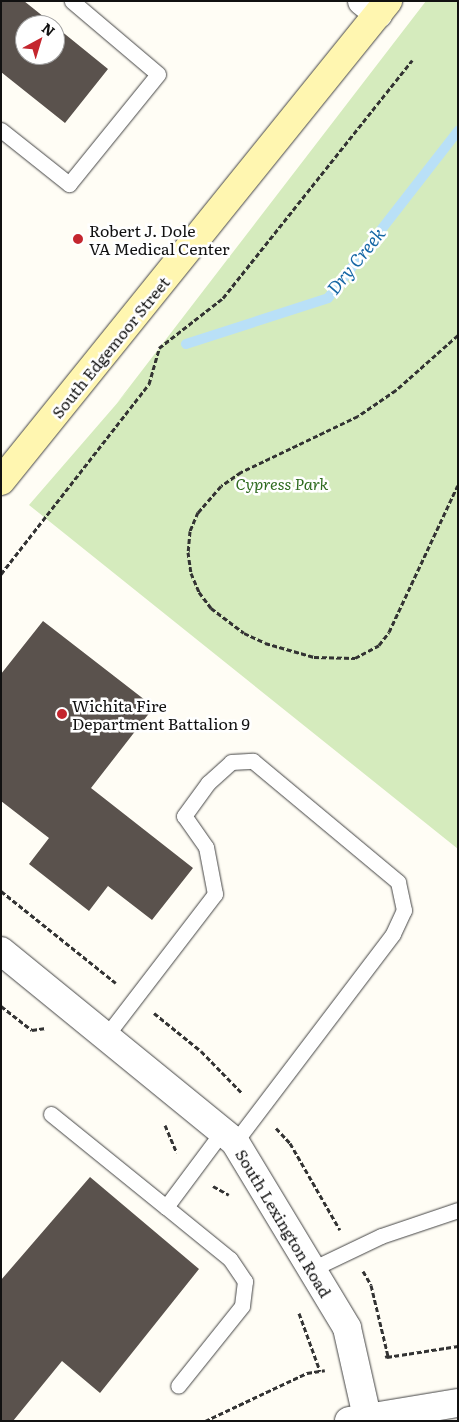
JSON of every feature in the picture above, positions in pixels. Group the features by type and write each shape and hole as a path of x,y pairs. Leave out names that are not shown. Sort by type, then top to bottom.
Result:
{"street":[{"name":"South Edgemoor Street","path":"1,481 376,5"},
{"name":"South Lexington Road","path":"1,951 229,1137 347,1328 355,1363 361,1420"},
{"path":"361,1420 458,1403"}],"lane":[{"path":"1,130 69,184 158,74 72,1"},
{"path":"106,1036 215,894 206,847 184,816 208,782 231,762 253,762 398,882 404,910 387,941 229,1137 166,1207"},
{"path":"51,1114 230,1259 245,1281 242,1306 178,1386"},
{"path":"312,1269 381,1236 458,1210"}],"path":[{"path":"1,574 149,384 159,348 223,298 412,60"},
{"path":"458,335 396,390 358,416 241,472 221,486 198,512 190,531 188,552 191,573 199,592 212,608 244,633 265,643 314,657 355,658 379,645 389,632 458,485"},
{"path":"383,1367 381,1358 458,1346"},
{"path":"205,1421 307,1373 355,1363"}],"green space":[{"name":"Cypress Park","path":"426,1 458,1 458,849 29,505 132,386 117,403"}],"building":[{"path":"1,1 24,1 42,15 15,15 15,65 65,65 65,34 108,69 65,123 1,72"},
{"path":"43,621 154,707 91,788 193,868 152,920 108,886 89,911 29,864 49,838 1,801 1,674"},
{"path":"90,1177 199,1269 100,1393 62,1361 13,1421 1,1421 1,1280"}],"waterway":[{"name":"Dry Creek","path":"186,344 328,298 458,131"}],"place":[{"name":"Robert J. Dole VA Medical Center","path":"78,239"},
{"name":"Wichita Fire Department Battalion 9","path":"62,714"}]}
